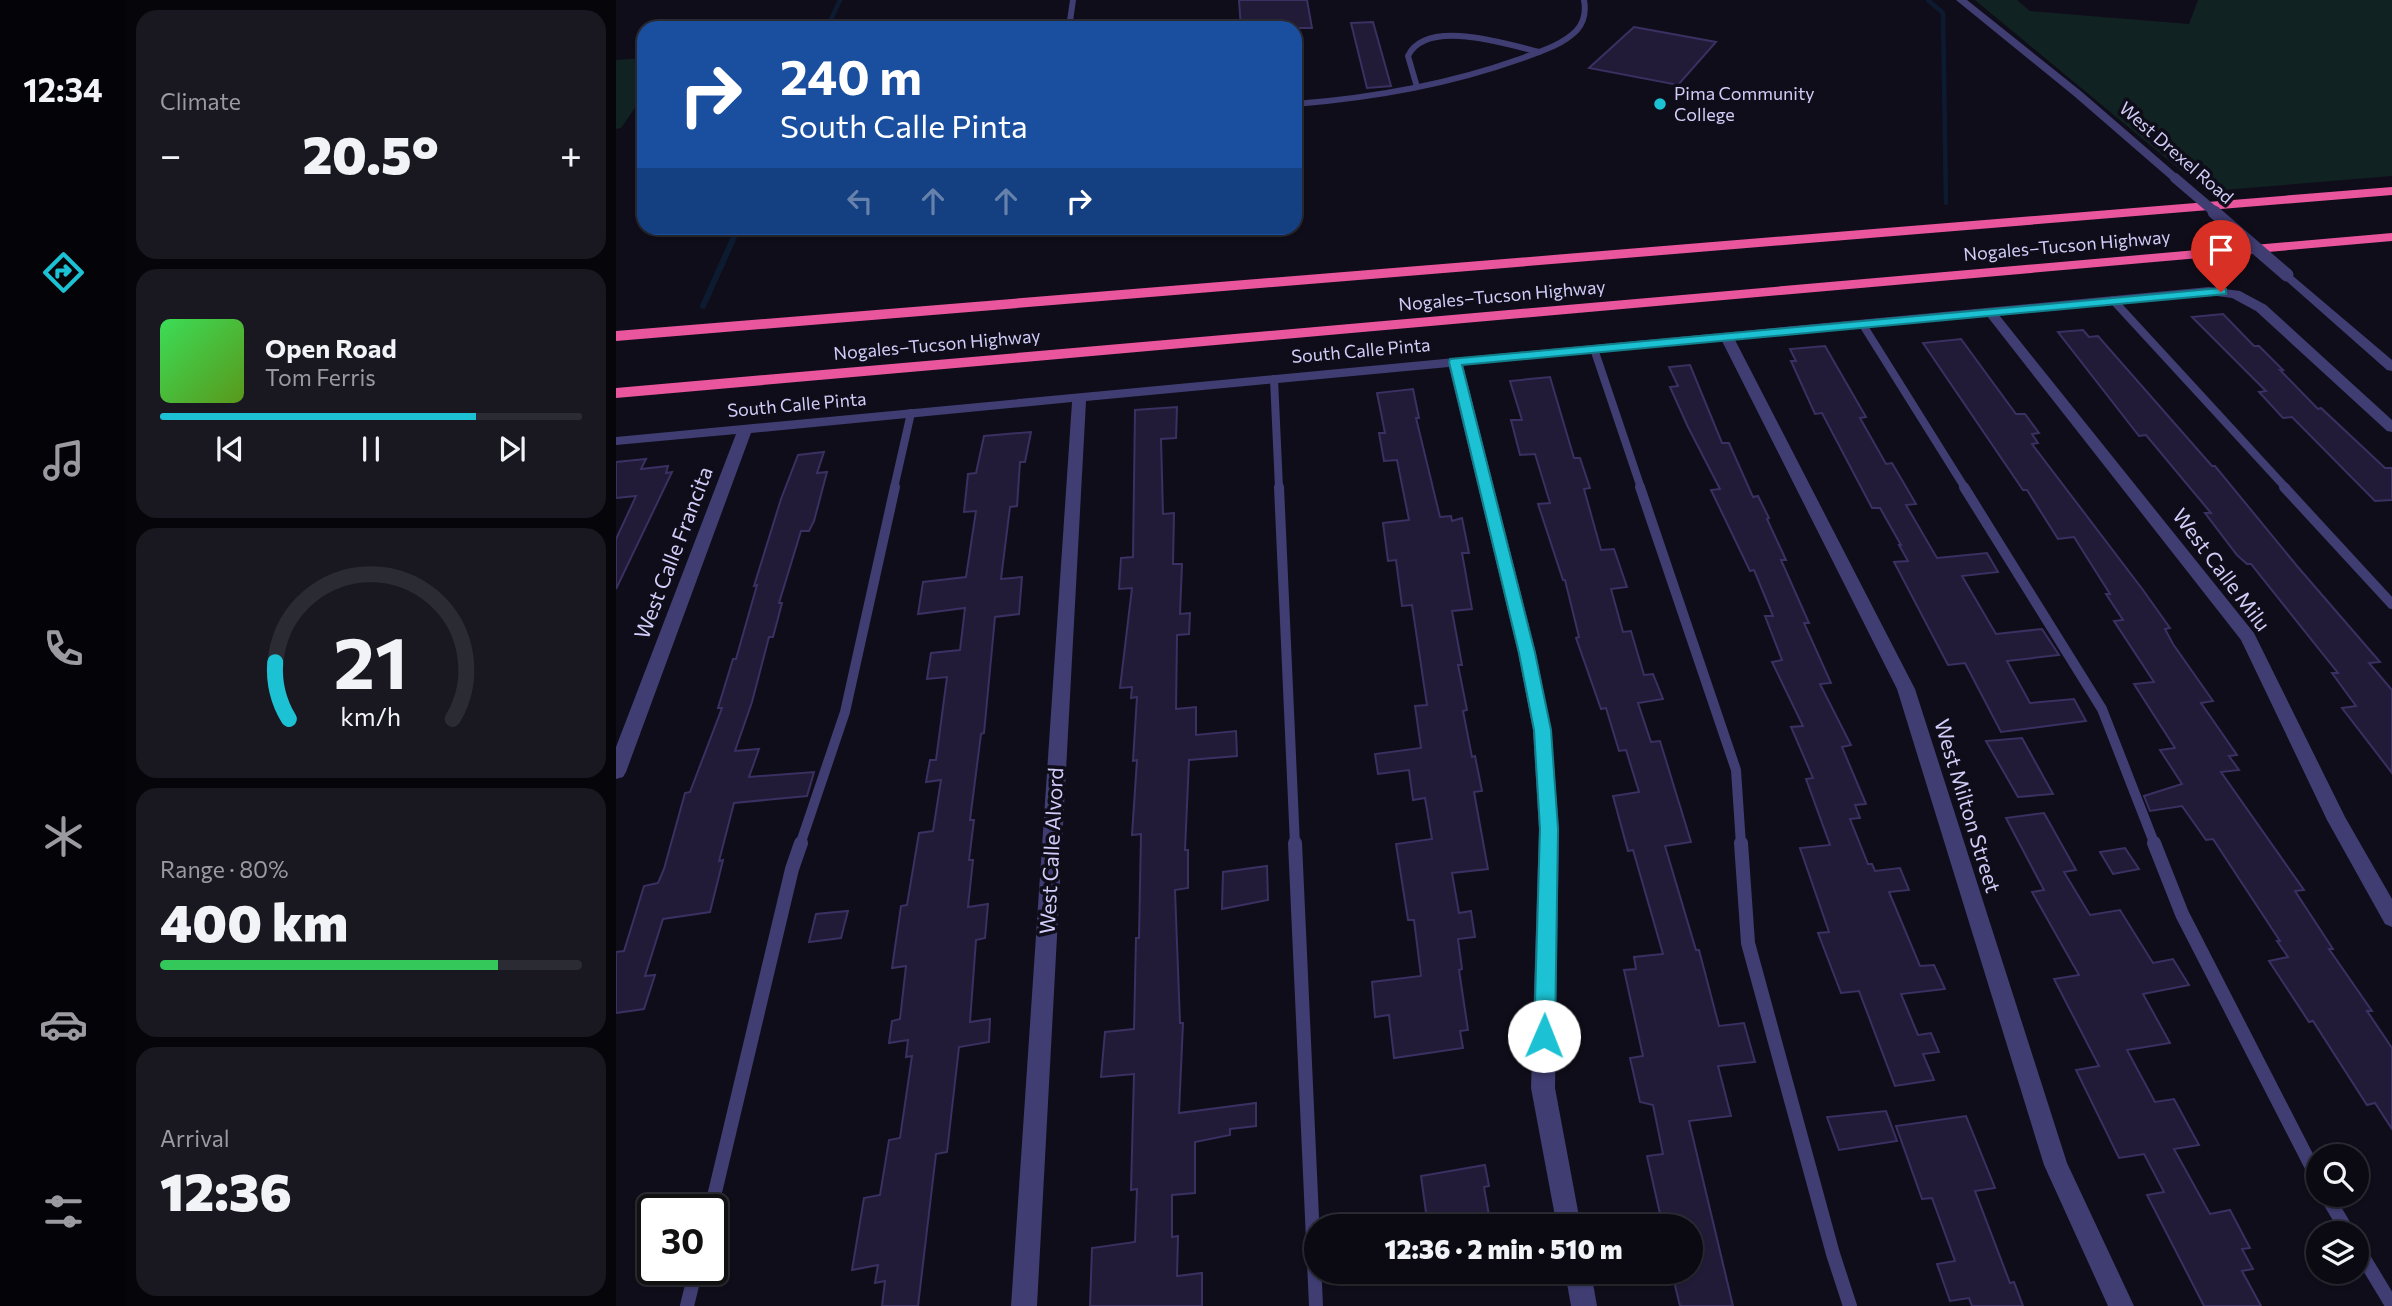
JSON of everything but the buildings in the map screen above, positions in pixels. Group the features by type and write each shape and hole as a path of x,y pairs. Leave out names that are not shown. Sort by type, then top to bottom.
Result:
{"highway":[{"name":"Nogales–Tucson Highway","path":"616,336 2392,191"},
{"name":"Nogales–Tucson Highway","path":"616,393 2392,237"}],"street":[{"name":"West Drexel Road","path":"1961,0 2063,82 2392,367"},
{"name":"South Calle Pinta","path":"616,441 2209,292 2235,294 2261,308 2392,428"},
{"name":"West Calle Milu","path":"1992,314 2248,637 2337,820 2392,918"},
{"name":"West Milton Street","path":"1727,337 1906,689 2056,1166 2121,1306"},
{"path":"1455,362 1527,653 1542,730 1549,829 1543,1088 1567,1214"},
{"name":"West Calle Alvord","path":"1024,1306 1079,397"},
{"name":"West Calle Francita","path":"616,772 745,429"},
{"path":"1580,1284 1584,1306"}],"lane":[{"path":"1070,21 1073,0"},
{"path":"1302,103 1371,97 1417,87 1539,52 1576,31 1585,16 1584,0"},
{"path":"1417,87 1408,57 1409,51 1420,41 1430,38 1468,36 1539,52"},
{"path":"2113,301 2392,604"},
{"path":"1863,325 2102,709 2182,914 2306,1156"},
{"path":"1594,349 1736,770 1748,943 1829,1241 1850,1306"},
{"path":"1273,379 1316,1306"},
{"path":"715,1194 792,869 845,712 911,413"},
{"path":"2369,1267 2392,1305"},
{"path":"687,1306 692,1285"}],"shaded area":[{"path":"1975,0 2017,0 2030,11 2189,24 2198,0 2392,0 2392,176 2224,190 2185,174"},
{"path":"637,58 637,105 621,128 616,129 616,60"}],"waterway":[{"path":"830,21 840,0"},
{"path":"1928,0 1943,13 1946,203"},
{"path":"703,306 735,235"}],"place":[{"name":"Pima Community College","path":"1660,104"}],"route":[{"path":"1544,1036 1549,829 1542,730 1527,653 1455,362 2221,292"}]}
